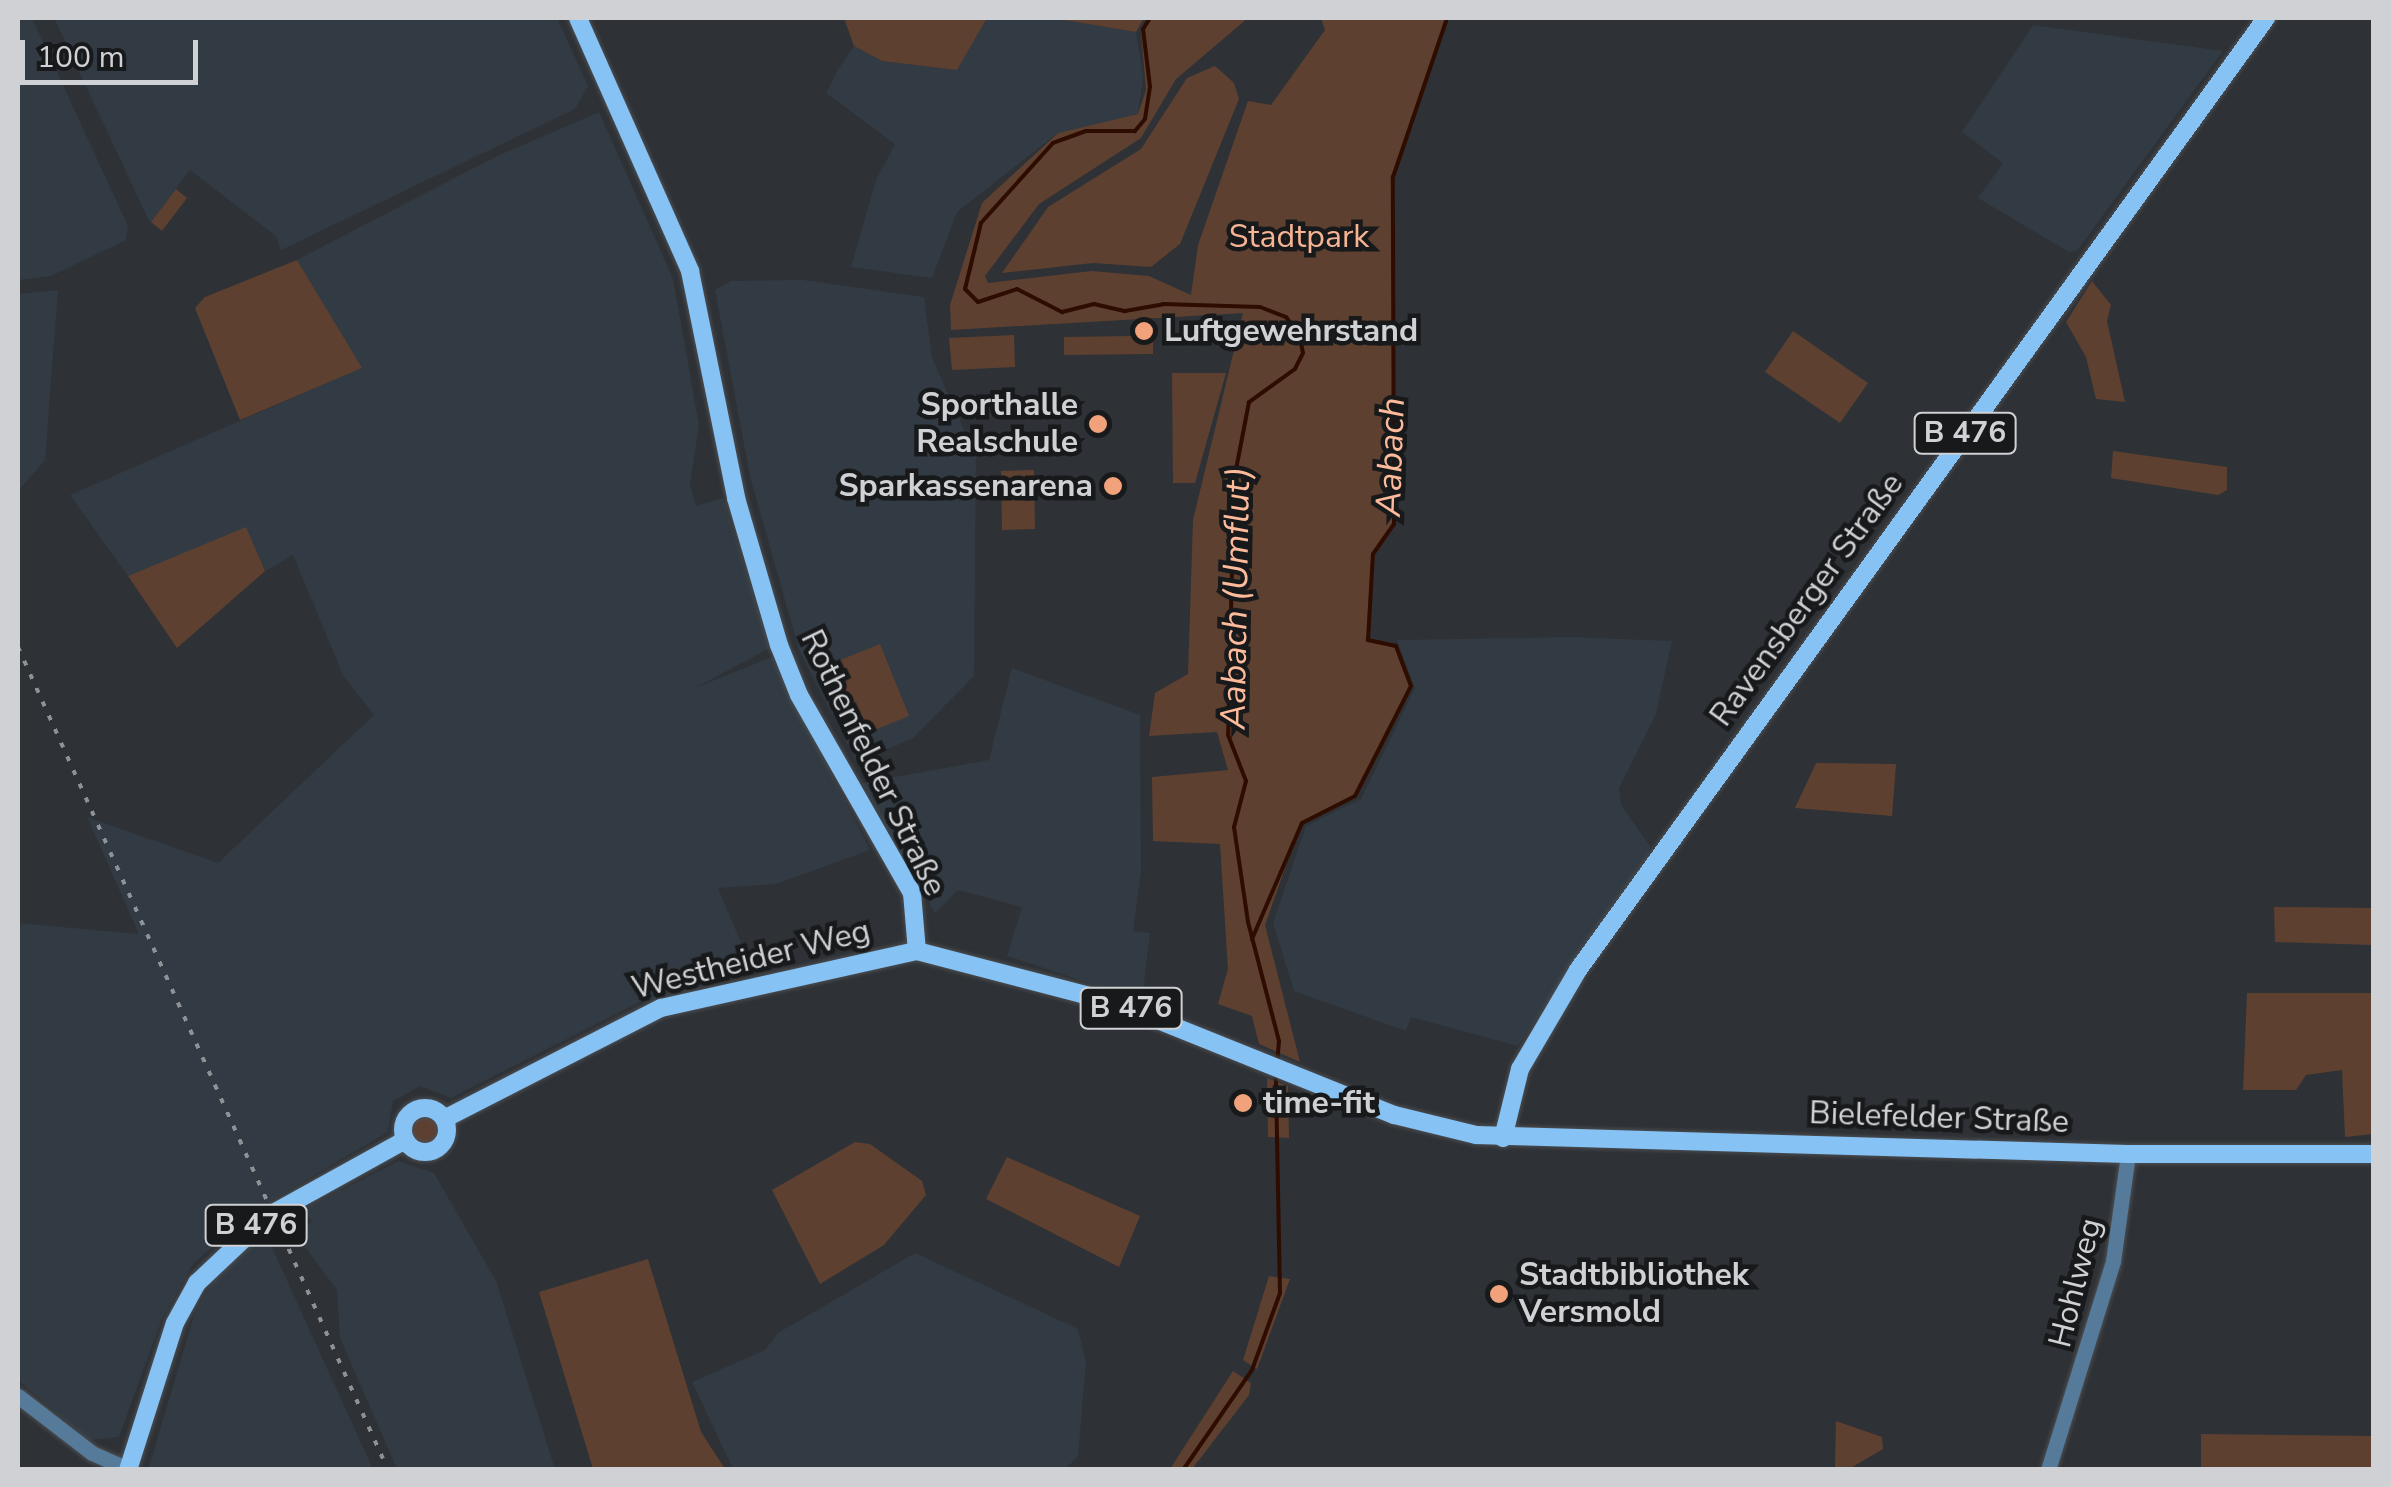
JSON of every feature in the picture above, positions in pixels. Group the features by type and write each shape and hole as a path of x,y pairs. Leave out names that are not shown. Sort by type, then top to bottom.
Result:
{"main road":[{"name":"Rothenfelder Straße","path":"578,18 690,271 736,498 779,645 799,695 912,893 917,951"},
{"name":"Ravensberger Straße","path":"1503,1138 1520,1069 1578,970 2266,18"},
{"name":"B 476","path":"917,951 1113,1002 1429,1126 1503,1138"},
{"name":"Westheider Weg","path":"444,1119 661,1008 917,951"},
{"path":"431,1108 444,1119 447,1132 437,1149 415,1150 405,1140 405,1120 414,1110 431,1108"},
{"name":"Bielefelder Straße","path":"1503,1138 2128,1154 2374,1154"},
{"name":"B 476","path":"128,1469 175,1323 198,1283 268,1216 405,1140"}],"street":[{"name":"Hohlweg","path":"2048,1470 2113,1261 2128,1154"},
{"path":"18,1396 92,1454 128,1469"}],"shaded area":[{"path":"18,18 32,18 128,226 126,240 51,276 18,280"},
{"path":"54,18 557,18 588,86 575,109 281,250 276,236 190,170 150,223"},
{"path":"987,18 1052,18 1136,32 1143,77 1138,114 1058,133 957,212 932,278 851,267 876,180 895,144 826,93 839,68 854,46 882,61 957,70"},
{"path":"2033,25 2223,51 2077,251 2069,252 1978,198 2003,163 1962,132"},
{"path":"599,112 673,279 699,425 690,485 696,506 723,498 770,648 695,688 772,657 870,850 776,884 718,888 753,971 640,1002 451,1098 420,1086 393,1101 388,1132 253,1211 193,1264 162,1319 119,1437 89,1440 18,1380 18,923 139,934 87,817 218,863 374,715 343,675 293,555 265,571 246,528 128,576 70,495 361,368 297,260 495,157"},
{"path":"803,280 924,297 932,358 976,456 974,676 913,738 857,763 799,650 750,476 715,290 731,281"},
{"path":"58,290 45,460 18,491 18,294"},
{"path":"1572,637 1672,641 1656,714 1619,788 1621,805 1650,846 1649,854 1518,1046 1411,1017 1406,1031 1294,991 1273,923 1306,826 1361,799 1415,688 1397,640"},
{"path":"1012,668 1140,715 1141,873 1133,931 1150,933 1142,1000 1007,956 1022,907 958,890 935,913 862,783 989,760"},
{"path":"399,1161 434,1173 496,1281 555,1469 397,1469 340,1338 337,1290 293,1231 312,1222 304,1209"},
{"path":"265,1232 373,1469 148,1470 196,1309 219,1273"},
{"path":"915,1253 1078,1329 1086,1362 1078,1456 1064,1470 733,1469 692,1382 765,1350 778,1333"}],"green space":[{"path":"844,18 987,18 957,70 882,61 854,46"},
{"path":"1052,18 1144,18 1136,32"},
{"name":"Stadtpark","path":"1148,18 1248,18 1176,79 1141,138 1039,204 985,276 988,283 1092,271 1149,276 1191,295 1198,245 1248,101 1271,105 1325,30 1321,18 1447,18 1393,177 1394,524 1373,555 1368,640 1396,646 1411,686 1355,796 1301,823 1265,925 1300,1062 1259,1044 1252,1016 1218,1004 1228,969 1220,844 1153,841 1152,777 1228,770 1217,732 1149,736 1155,693 1188,674 1193,520 1243,313 951,330 950,305 982,203 1058,133 1138,114 1146,90 1141,31"},
{"path":"1215,66 1234,83 1239,99 1180,244 1151,267 1093,263 1002,273 1048,207 1141,149 1187,78"},
{"path":"176,189 187,198 162,231 151,222"},
{"path":"297,260 362,368 240,420 195,308 205,297"},
{"path":"2092,281 2111,305 2107,321 2125,402 2096,399 2086,357 2066,322"},
{"path":"1134,326 1153,326 1153,354 1064,355 1064,337 1134,336"},
{"path":"1793,331 1868,383 1840,423 1765,372"},
{"path":"1014,335 1015,367 952,370 949,338"},
{"path":"1172,373 1226,373 1195,483 1173,483"},
{"path":"2113,451 2227,467 2227,490 2218,495 2111,478"},
{"path":"1034,470 1035,529 1002,530 1001,471"},
{"path":"246,527 265,571 177,648 128,576"},
{"path":"880,644 909,716 862,735 833,663"},
{"path":"1816,763 1896,764 1892,816 1795,808"},
{"path":"2274,907 2373,908 2373,945 2275,942"},
{"path":"2247,993 2373,993 2373,1134 2345,1137 2342,1070 2306,1075 2296,1090 2243,1090"},
{"path":"1267,1078 1288,1086 1289,1138 1268,1137"},
{"path":"425,1117 434,1121 438,1130 434,1139 425,1143 416,1139 412,1130 416,1121"},
{"path":"855,1142 870,1144 922,1181 926,1195 884,1245 820,1284 772,1190"},
{"path":"1007,1157 1140,1216 1119,1267 986,1199"},
{"path":"648,1259 701,1432 725,1469 593,1469 539,1292"},
{"path":"1269,1276 1290,1279 1257,1369 1243,1360"},
{"path":"1233,1371 1251,1383 1249,1395 1192,1469 1170,1469"},
{"path":"1836,1421 1882,1437 1883,1449 1849,1469 1835,1469"},
{"path":"2201,1434 2373,1436 2373,1469 2201,1469"}],"waterway":[{"name":"Aabach (Umflut)","path":"1150,18 1143,29 1150,87 1145,119 1135,131 1086,131 1053,143 981,223 965,289 978,302 1017,289 1062,312 1094,304 1125,311 1163,304 1260,307 1286,317 1299,334 1303,353 1295,369 1249,402 1234,480 1228,735 1246,781 1234,827 1248,922 1279,1041 1277,1062"},
{"name":"Aabach","path":"1252,939 1302,823 1355,796 1411,686 1396,646 1368,640 1373,554 1394,524 1393,177 1447,18"},
{"name":"Aabach (Umflut)","path":"1183,1470 1252,1370 1280,1293 1276,1076"}],"railway":[{"path":"18,647 388,1470"}],"place":[{"name":"Luftgewehrstand","path":"1144,331"},
{"name":"Sporthalle Realschule","path":"1098,424"},
{"name":"Sparkassenarena","path":"1113,486"},
{"name":"time-fit","path":"1243,1103"},
{"name":"Stadtbibliothek Versmold","path":"1499,1294"}]}
